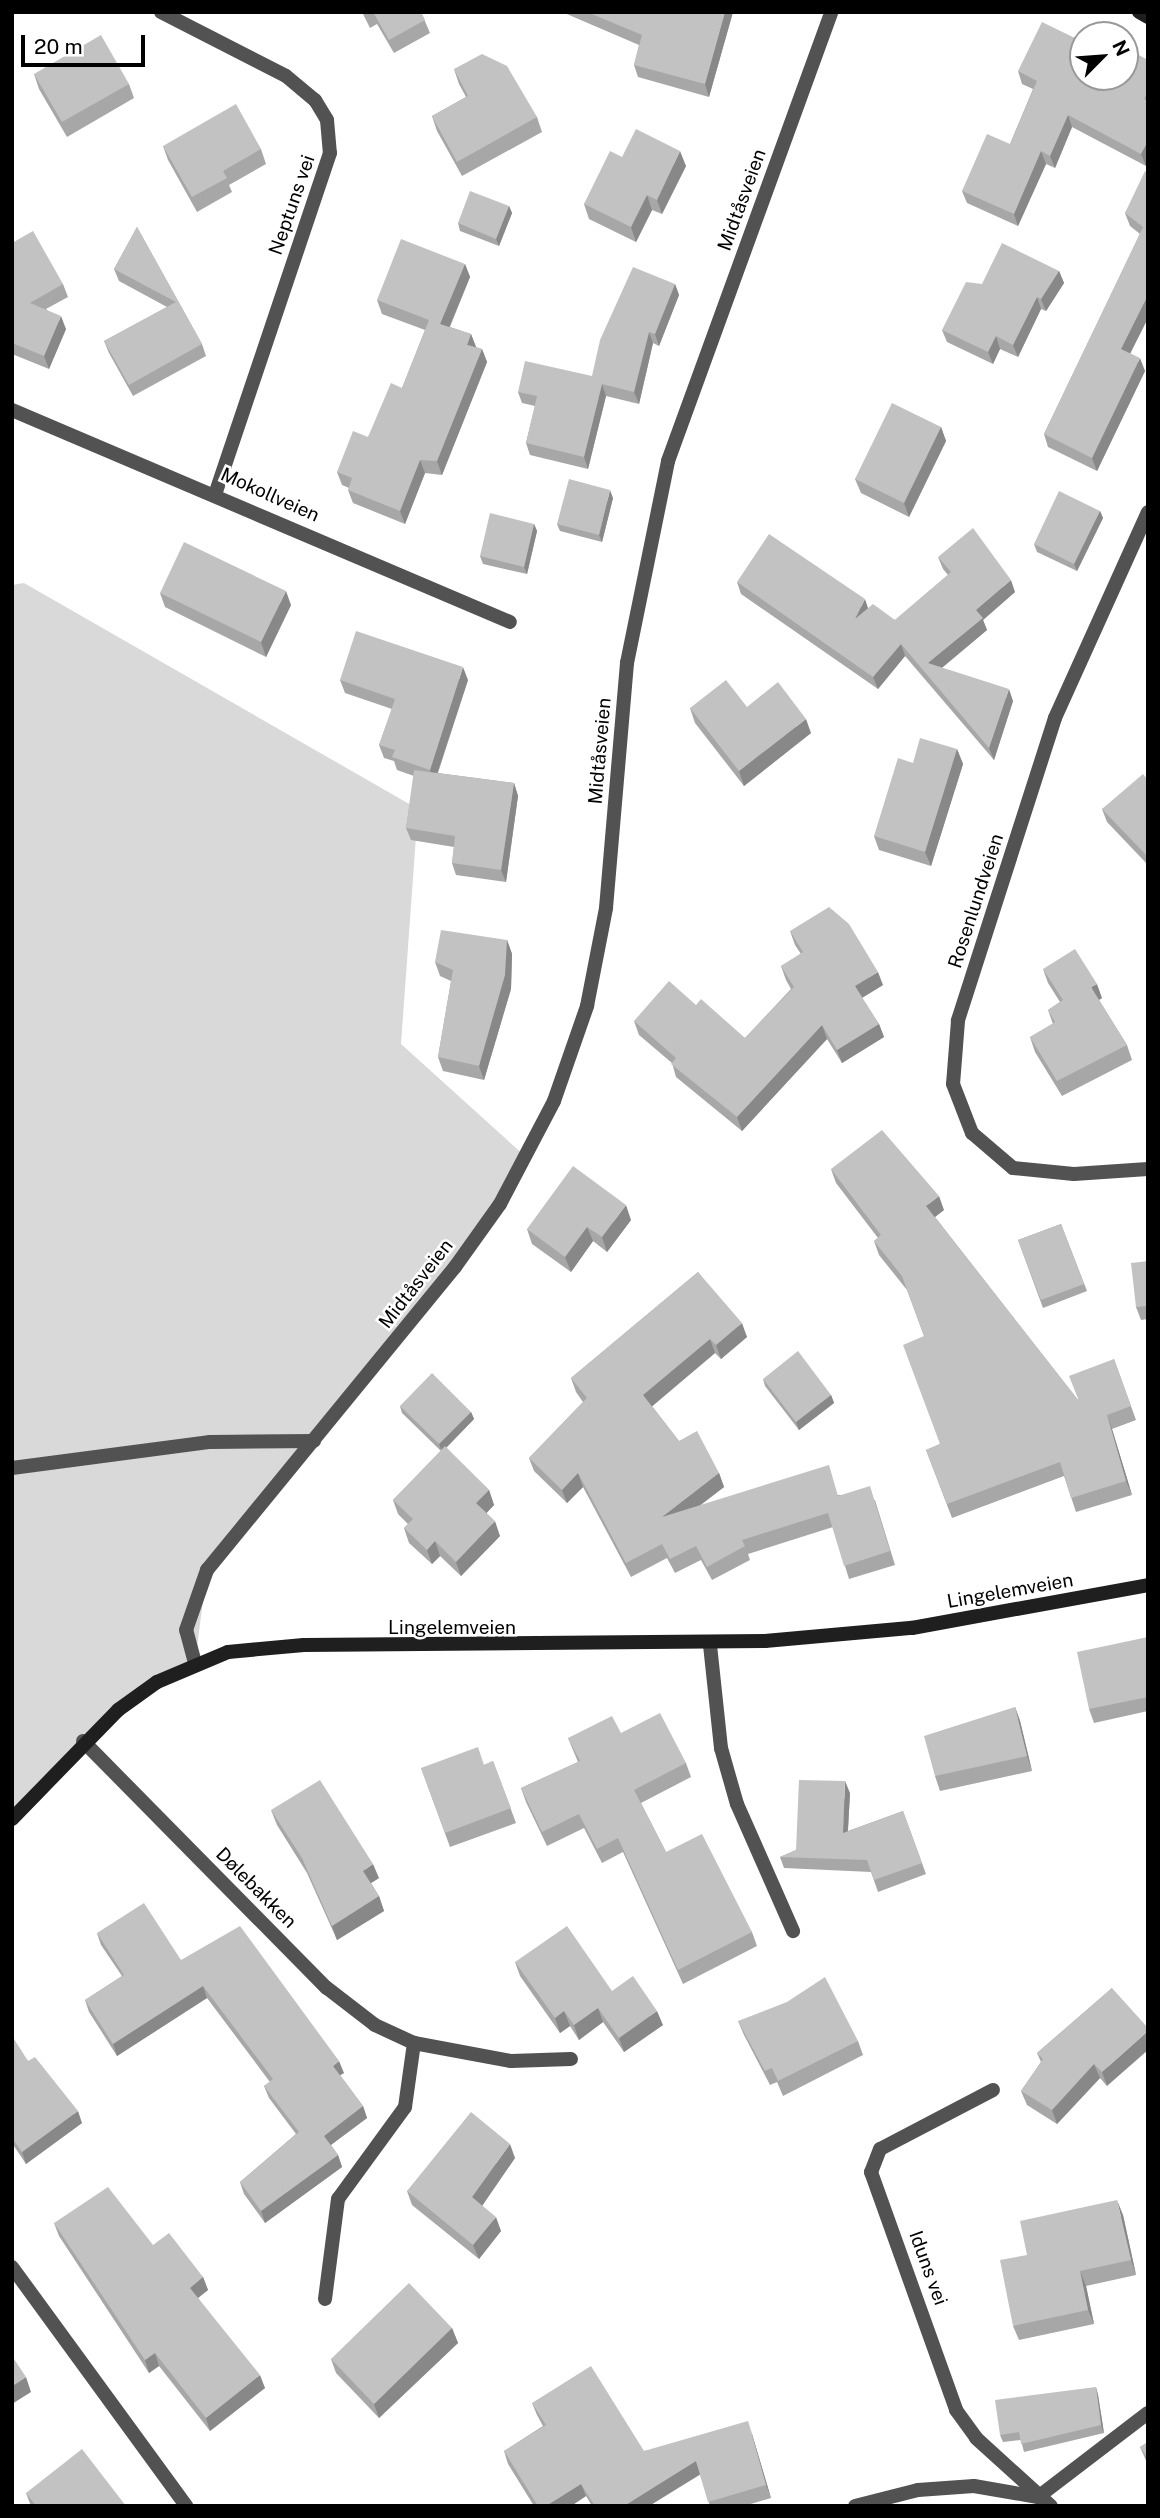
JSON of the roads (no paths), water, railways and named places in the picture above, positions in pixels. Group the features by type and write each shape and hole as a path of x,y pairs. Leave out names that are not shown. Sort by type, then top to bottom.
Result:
{"main road":[{"path":"1139,12 1148,17"},
{"name":"Lingelemveien","path":"195,1663 228,1653 304,1645 710,1645 912,1628 1148,1585"},
{"path":"12,1819 83,1741 118,1710 195,1663"}],"street":[{"name":"Neptuns vei","path":"161,12 286,76 315,100 327,120 330,153 216,492"},
{"name":"Midtåsveien","path":"195,1663 186,1630 206,1570 314,1441 500,1204 554,1101 587,1006 606,908 627,663 668,461 831,12"},
{"name":"Mokollveien","path":"12,410 216,492 510,622"},
{"name":"Rosenlundveien","path":"1148,512 1055,718 958,1021 953,1084 972,1133 1013,1168 1074,1174 1148,1169"},
{"path":"12,1468 210,1442 314,1441"},
{"path":"710,1645 721,1748 737,1804 793,1931"},
{"name":"Dølebakken","path":"83,1741 327,1988 375,2025 414,2043 511,2061 571,2059"},
{"path":"326,2300 338,2199 405,2107 414,2043"},
{"name":"Iduns vei","path":"993,2090 880,2149 871,2172 957,2410 1045,2502"},
{"path":"12,2267 186,2506"},
{"path":"855,2506 918,2490 974,2486 1045,2502 1148,2413"}]}
